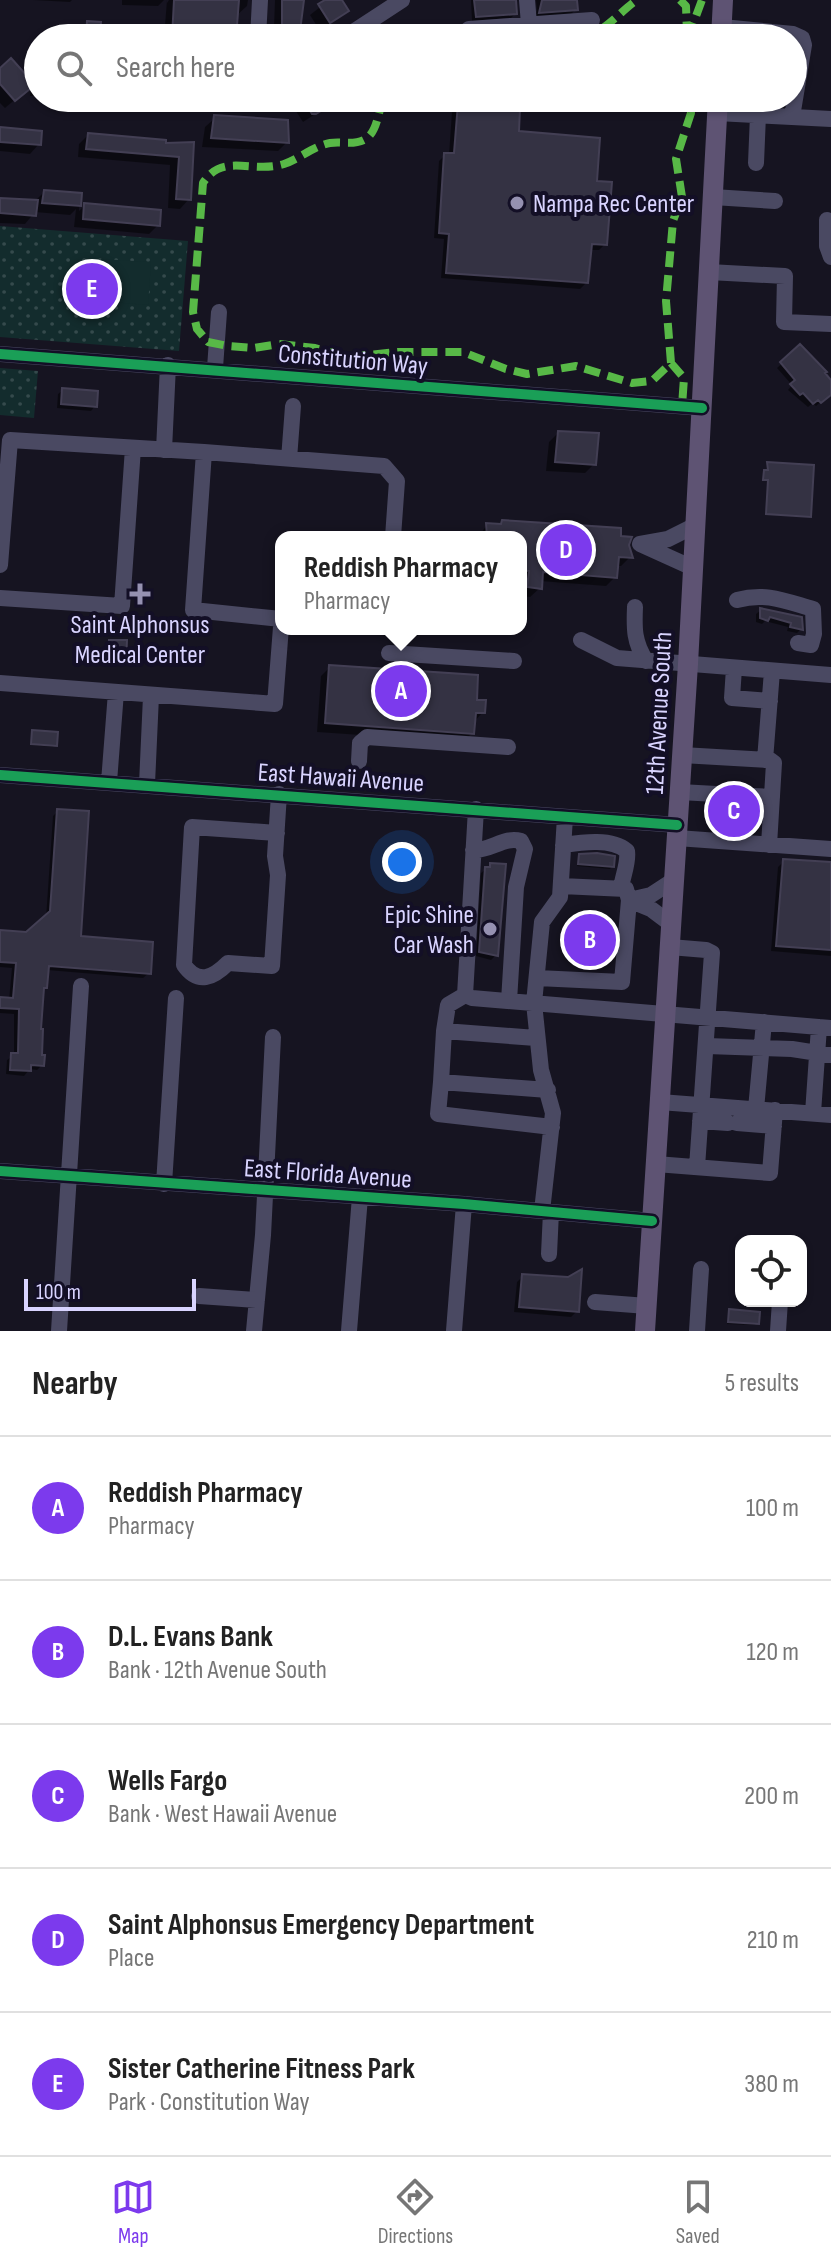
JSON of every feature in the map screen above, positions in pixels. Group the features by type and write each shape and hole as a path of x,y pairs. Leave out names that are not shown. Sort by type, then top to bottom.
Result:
{"main road":[{"path":"722,24 723,0"},
{"name":"12th Avenue South","path":"645,1331 688,664 718,112"}],"street":[{"path":"259,24 260,0"},
{"path":"365,24 402,0"},
{"path":"527,0 534,24"},
{"path":"534,24 538,0"},
{"path":"534,24 592,20"},
{"path":"746,112 831,119"},
{"path":"792,117 793,112"},
{"path":"756,163 758,115"},
{"path":"713,197 775,201"},
{"path":"827,220 827,246 831,257"},
{"path":"709,272 785,276 784,322 831,324"},
{"path":"215,368 219,312"},
{"name":"Constitution Way","path":"0,354 215,368 421,388 702,408"},
{"path":"164,450 168,365"},
{"path":"289,459 293,406"},
{"path":"0,565 5,439 384,466 397,481 393,531"},
{"path":"0,598 122,606 133,448"},
{"path":"204,452 193,610 275,618"},
{"path":"693,568 640,544 668,539 696,525"},
{"path":"737,600 767,595 813,609 811,645 798,643"},
{"path":"635,607 633,633 646,661"},
{"path":"0,683 275,704 280,635"},
{"path":"581,640 617,658 831,675"},
{"path":"389,653 514,661"},
{"path":"734,668 732,698 770,701"},
{"path":"765,760 772,671"},
{"path":"109,782 116,692"},
{"path":"147,784 151,696"},
{"path":"359,761 360,743 367,737 508,747"},
{"path":"682,755 774,763 769,845"},
{"name":"East Hawaii Avenue","path":"0,775 476,809 565,817 769,845 831,849"},
{"path":"680,792 772,797"},
{"path":"277,833 192,827 184,965 190,973 209,978 228,963 272,966 279,794"},
{"path":"465,995 476,809"},
{"path":"549,1254 547,1211 553,1113 541,1070 534,1003 542,922 560,897 565,817"},
{"path":"473,850 483,850 511,838 521,841 525,849 516,887 509,1001"},
{"path":"537,978 622,982 623,870 628,858 627,851 619,844 582,842 563,845"},
{"path":"561,886 625,895 651,895 674,880"},
{"path":"625,895 671,924"},
{"path":"670,947 711,951 697,1167"},
{"path":"59,1328 81,986"},
{"path":"465,995 825,1028 824,1054 813,1113"},
{"path":"465,995 448,1005 438,1114 552,1127"},
{"path":"164,1184 176,998"},
{"path":"756,1109 764,1022"},
{"path":"444,1031 536,1038"},
{"path":"254,1331 273,1037"},
{"path":"707,1046 792,1049 824,1054"},
{"path":"441,1082 548,1090"},
{"path":"660,1102 733,1123 813,1113 831,1115"},
{"path":"701,1113 756,1109 775,1118"},
{"path":"656,1164 770,1173 775,1118"},
{"name":"East Florida Avenue","path":"0,1171 464,1204 652,1221"},
{"path":"349,1331 360,1197"},
{"path":"454,1331 464,1204"},
{"path":"697,1331 701,1269"},
{"path":"199,1296 257,1300"},
{"path":"595,1302 647,1306"},
{"path":"778,1331 780,1307"}],"green space":[{"path":"0,226 188,241 179,351 0,337"},
{"path":"101,259 151,262 148,305 98,301"},
{"path":"0,368 38,371 34,418 0,415"}],"building":[{"path":"174,0 239,0 237,24 173,24"},
{"path":"282,0 304,0 301,24 282,24"},
{"path":"325,0 342,0 349,11 330,23 318,4"},
{"path":"474,0 516,0 517,14 476,17"},
{"path":"542,0 577,0 578,10 539,13"},
{"path":"11,58 24,73 24,94 15,101 0,84 0,68"},
{"name":"Nampa Rec Center","path":"457,112 520,112 519,131 600,138 597,181 612,182 607,245 592,244 588,283 446,273 449,234 439,233 444,153 454,153"},
{"path":"214,115 288,120 289,143 211,138"},
{"path":"0,127 42,131 41,145 0,142"},
{"path":"88,133 166,140 166,143 194,142 191,200 176,199 179,157 86,149"},
{"path":"44,190 82,193 81,206 42,203"},
{"path":"0,198 38,200 36,216 0,213"},
{"path":"84,203 161,210 160,226 83,219"},
{"path":"800,344 831,380 831,395 821,403 818,400 813,404 803,393 800,395 790,384 795,380 780,362"},
{"path":"62,388 98,391 97,407 61,404"},
{"path":"558,431 599,433 596,465 555,462"},
{"path":"767,462 814,465 811,517 766,514 768,480 763,480 764,470 768,470"},
{"path":"502,520 621,528 621,536 632,537 629,545 633,558 619,557 617,578 543,572 542,589 527,587 527,531 487,531 486,523 501,524"},
{"path":"760,608 802,617 803,630 770,617 768,621 760,618"},
{"path":"109,640 127,640 126,663 108,662"},
{"path":"329,665 478,675 477,700 486,700 485,713 476,713 474,734 325,723"},
{"path":"32,730 58,732 57,746 31,744"},
{"path":"57,809 89,811 81,936 153,942 151,974 49,966 41,1029 44,1066 31,1065 31,1071 10,1070 11,1053 18,1053 19,1009 0,1008 0,997 13,998 16,963 0,962 0,930 26,932 50,911"},
{"path":"579,854 615,856 614,867 578,864"},
{"path":"783,859 831,862 831,950 776,946"},
{"name":"Epic Shine Car Wash","path":"490,863 506,864 498,956 479,952 485,867 490,867"},
{"path":"582,1269 579,1312 519,1307 522,1274 568,1277"},
{"path":"729,1309 760,1312 759,1324 728,1322"}],"marked path":[{"path":"608,24 637,0"},
{"path":"680,0 686,6 687,24"},
{"path":"693,24 702,0"},
{"path":"379,112 371,134 363,140 324,145 284,164 220,168 203,183 193,312 197,329 208,342 254,348 279,344 315,348 347,357 398,352 463,352 527,374 576,366 632,383 652,381 671,363 666,301 673,221 682,197 676,159 691,112"},
{"path":"671,363 684,378 682,406"}],"cycle path":[{"path":"0,354 702,408"},
{"path":"0,775 677,825"},
{"path":"0,1171 464,1204 652,1221"}],"place":[{"name":"Nampa Rec Center","path":"517,203"},
{"name":"Sister Catherine Fitness Park","path":"92,289"},
{"name":"Saint Alphonsus Emergency Department","path":"566,550"},
{"name":"Saint Alphonsus Medical Center","path":"140,594"},
{"name":"Reddish Pharmacy","path":"401,691"},
{"name":"Wells Fargo","path":"734,811"},
{"name":"Epic Shine Car Wash","path":"490,929"},
{"name":"D.L. Evans Bank","path":"590,940"}]}
